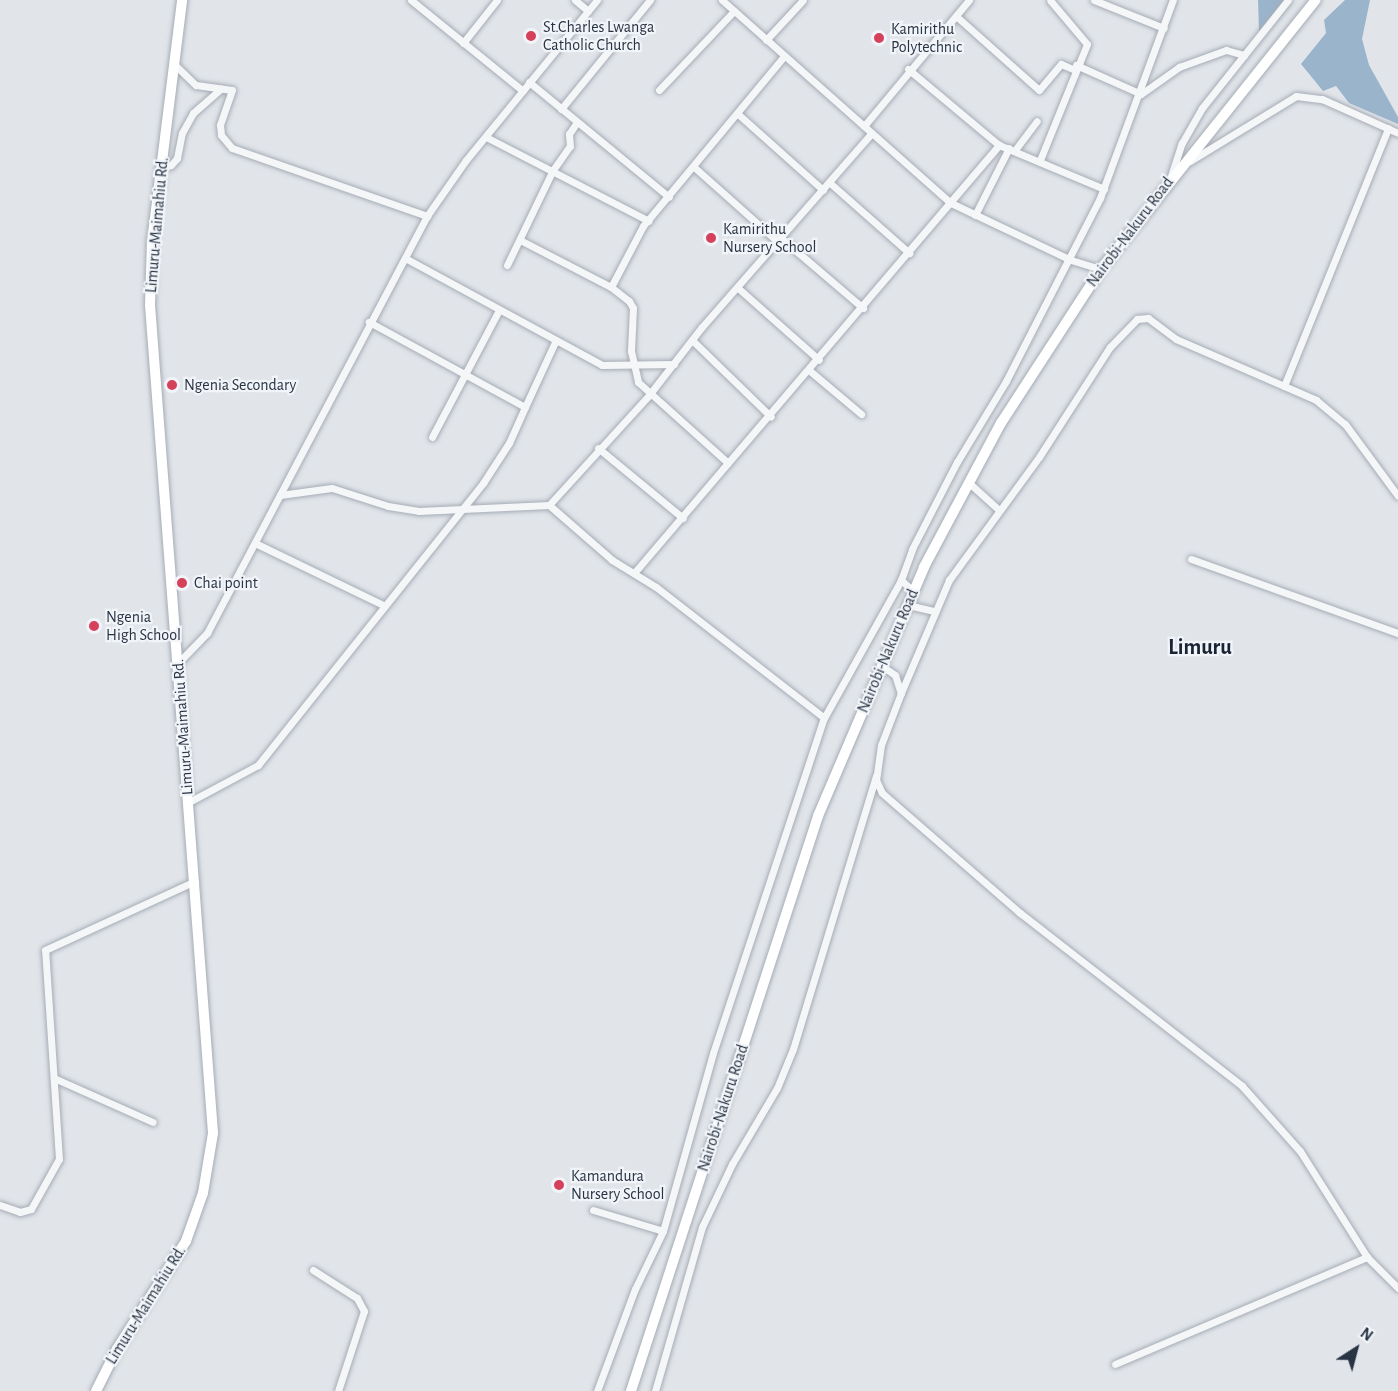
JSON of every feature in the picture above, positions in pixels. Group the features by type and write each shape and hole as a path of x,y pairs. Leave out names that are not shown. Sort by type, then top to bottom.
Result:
{"highway":[{"name":"Limuru-Maimahiu Rd.","path":"96,1391 117,1349 186,1241 208,1171 213,1112 150,305 152,242 182,0"},
{"name":"Nairobi-Nakuru Road","path":"632,1391 818,816 908,605 968,482 1042,357 1101,270 1177,170 1316,0"}],"street":[{"path":"411,0 523,91"},
{"path":"463,43 497,0"},
{"path":"575,0 588,11"},
{"path":"178,663 207,633 369,322 427,216 529,82 597,0"},
{"path":"561,109 650,0"},
{"path":"722,0 951,203 1071,260 1101,270"},
{"path":"766,40 803,0"},
{"path":"864,126 908,69 969,0"},
{"path":"1094,0 1164,28"},
{"path":"597,1391 635,1289 663,1231 699,1114 713,1053 824,718 901,580 929,512 1006,381 1071,260 1104,189 1141,94 1173,0"},
{"path":"1170,179 1182,143 1195,119 1288,0"},
{"path":"1040,160 1087,44 1053,1"},
{"path":"659,90 734,11"},
{"path":"956,16 1039,90 1061,64 1141,94"},
{"path":"1141,94 1179,67 1226,50 1244,55"},
{"path":"611,287 634,239 784,56"},
{"path":"174,63 196,85 221,89 229,87 233,94 220,125 221,135 232,148 427,216"},
{"path":"908,69 999,145 1040,160 1104,189"},
{"path":"529,82 669,197"},
{"path":"161,168 171,165 177,158 193,113 221,89"},
{"path":"1177,170 1296,96 1322,99 1398,133"},
{"path":"738,114 823,190"},
{"path":"975,215 1012,149 1037,121"},
{"path":"507,265 553,170 570,146 569,134 577,122"},
{"path":"1284,386 1388,128"},
{"path":"549,505 598,448 649,395 694,342 701,328 872,133"},
{"path":"486,137 649,221"},
{"path":"634,573 771,417 999,145"},
{"path":"694,167 863,308"},
{"path":"830,183 909,253"},
{"path":"520,240 611,287 633,308 634,366 638,382 649,395 728,464"},
{"path":"405,258 498,312 602,365 674,364"},
{"path":"738,288 819,360"},
{"path":"432,436 498,312"},
{"path":"1398,496 1345,424 1309,395 1176,339 1148,318 1137,319 1110,347 954,572 934,611 881,745 877,774 877,786 886,798 1020,913 1242,1086 1299,1151 1367,1257 1398,1288"},
{"path":"369,322 525,406"},
{"path":"189,802 258,765 383,605 464,508 502,454 555,342"},
{"path":"694,342 771,417"},
{"path":"810,371 861,414"},
{"path":"598,448 683,518"},
{"path":"968,482 999,510"},
{"path":"279,495 332,488 400,509 549,505 603,553 634,573 824,718"},
{"path":"255,543 383,605"},
{"path":"1191,559 1398,633"},
{"path":"901,580 914,592"},
{"path":"908,605 934,611"},
{"path":"882,666 895,675 901,693"},
{"path":"655,1391 702,1227 732,1164 777,1088 793,1049 877,774"},
{"path":"0,1205 20,1212 31,1209 58,1164 45,950 195,881"},
{"path":"54,1078 153,1122"},
{"path":"593,1210 663,1231"},
{"path":"687,1222 702,1227"},
{"path":"1115,1364 1367,1257"},
{"path":"313,1270 357,1298 364,1311 338,1391"}],"water":[{"path":"1258,0 1285,0 1259,32"},
{"path":"1345,0 1370,0 1362,39 1369,65 1398,117 1398,124 1349,103 1336,86 1323,91 1301,64 1326,33 1324,20"}],"place":[{"name":"St.Charles Lwanga Catholic Church","path":"531,36"},
{"name":"Kamirithu Polytechnic","path":"879,38"},
{"name":"Kamirithu Nursery School","path":"711,238"},
{"name":"Ngenia Secondary","path":"172,385"},
{"name":"Chai point","path":"182,583"},
{"name":"Ngenia High School","path":"94,626"},
{"name":"Kamandura Nursery School","path":"559,1185"}],"district":[{"name":"Limuru","path":"1200,648"}]}
